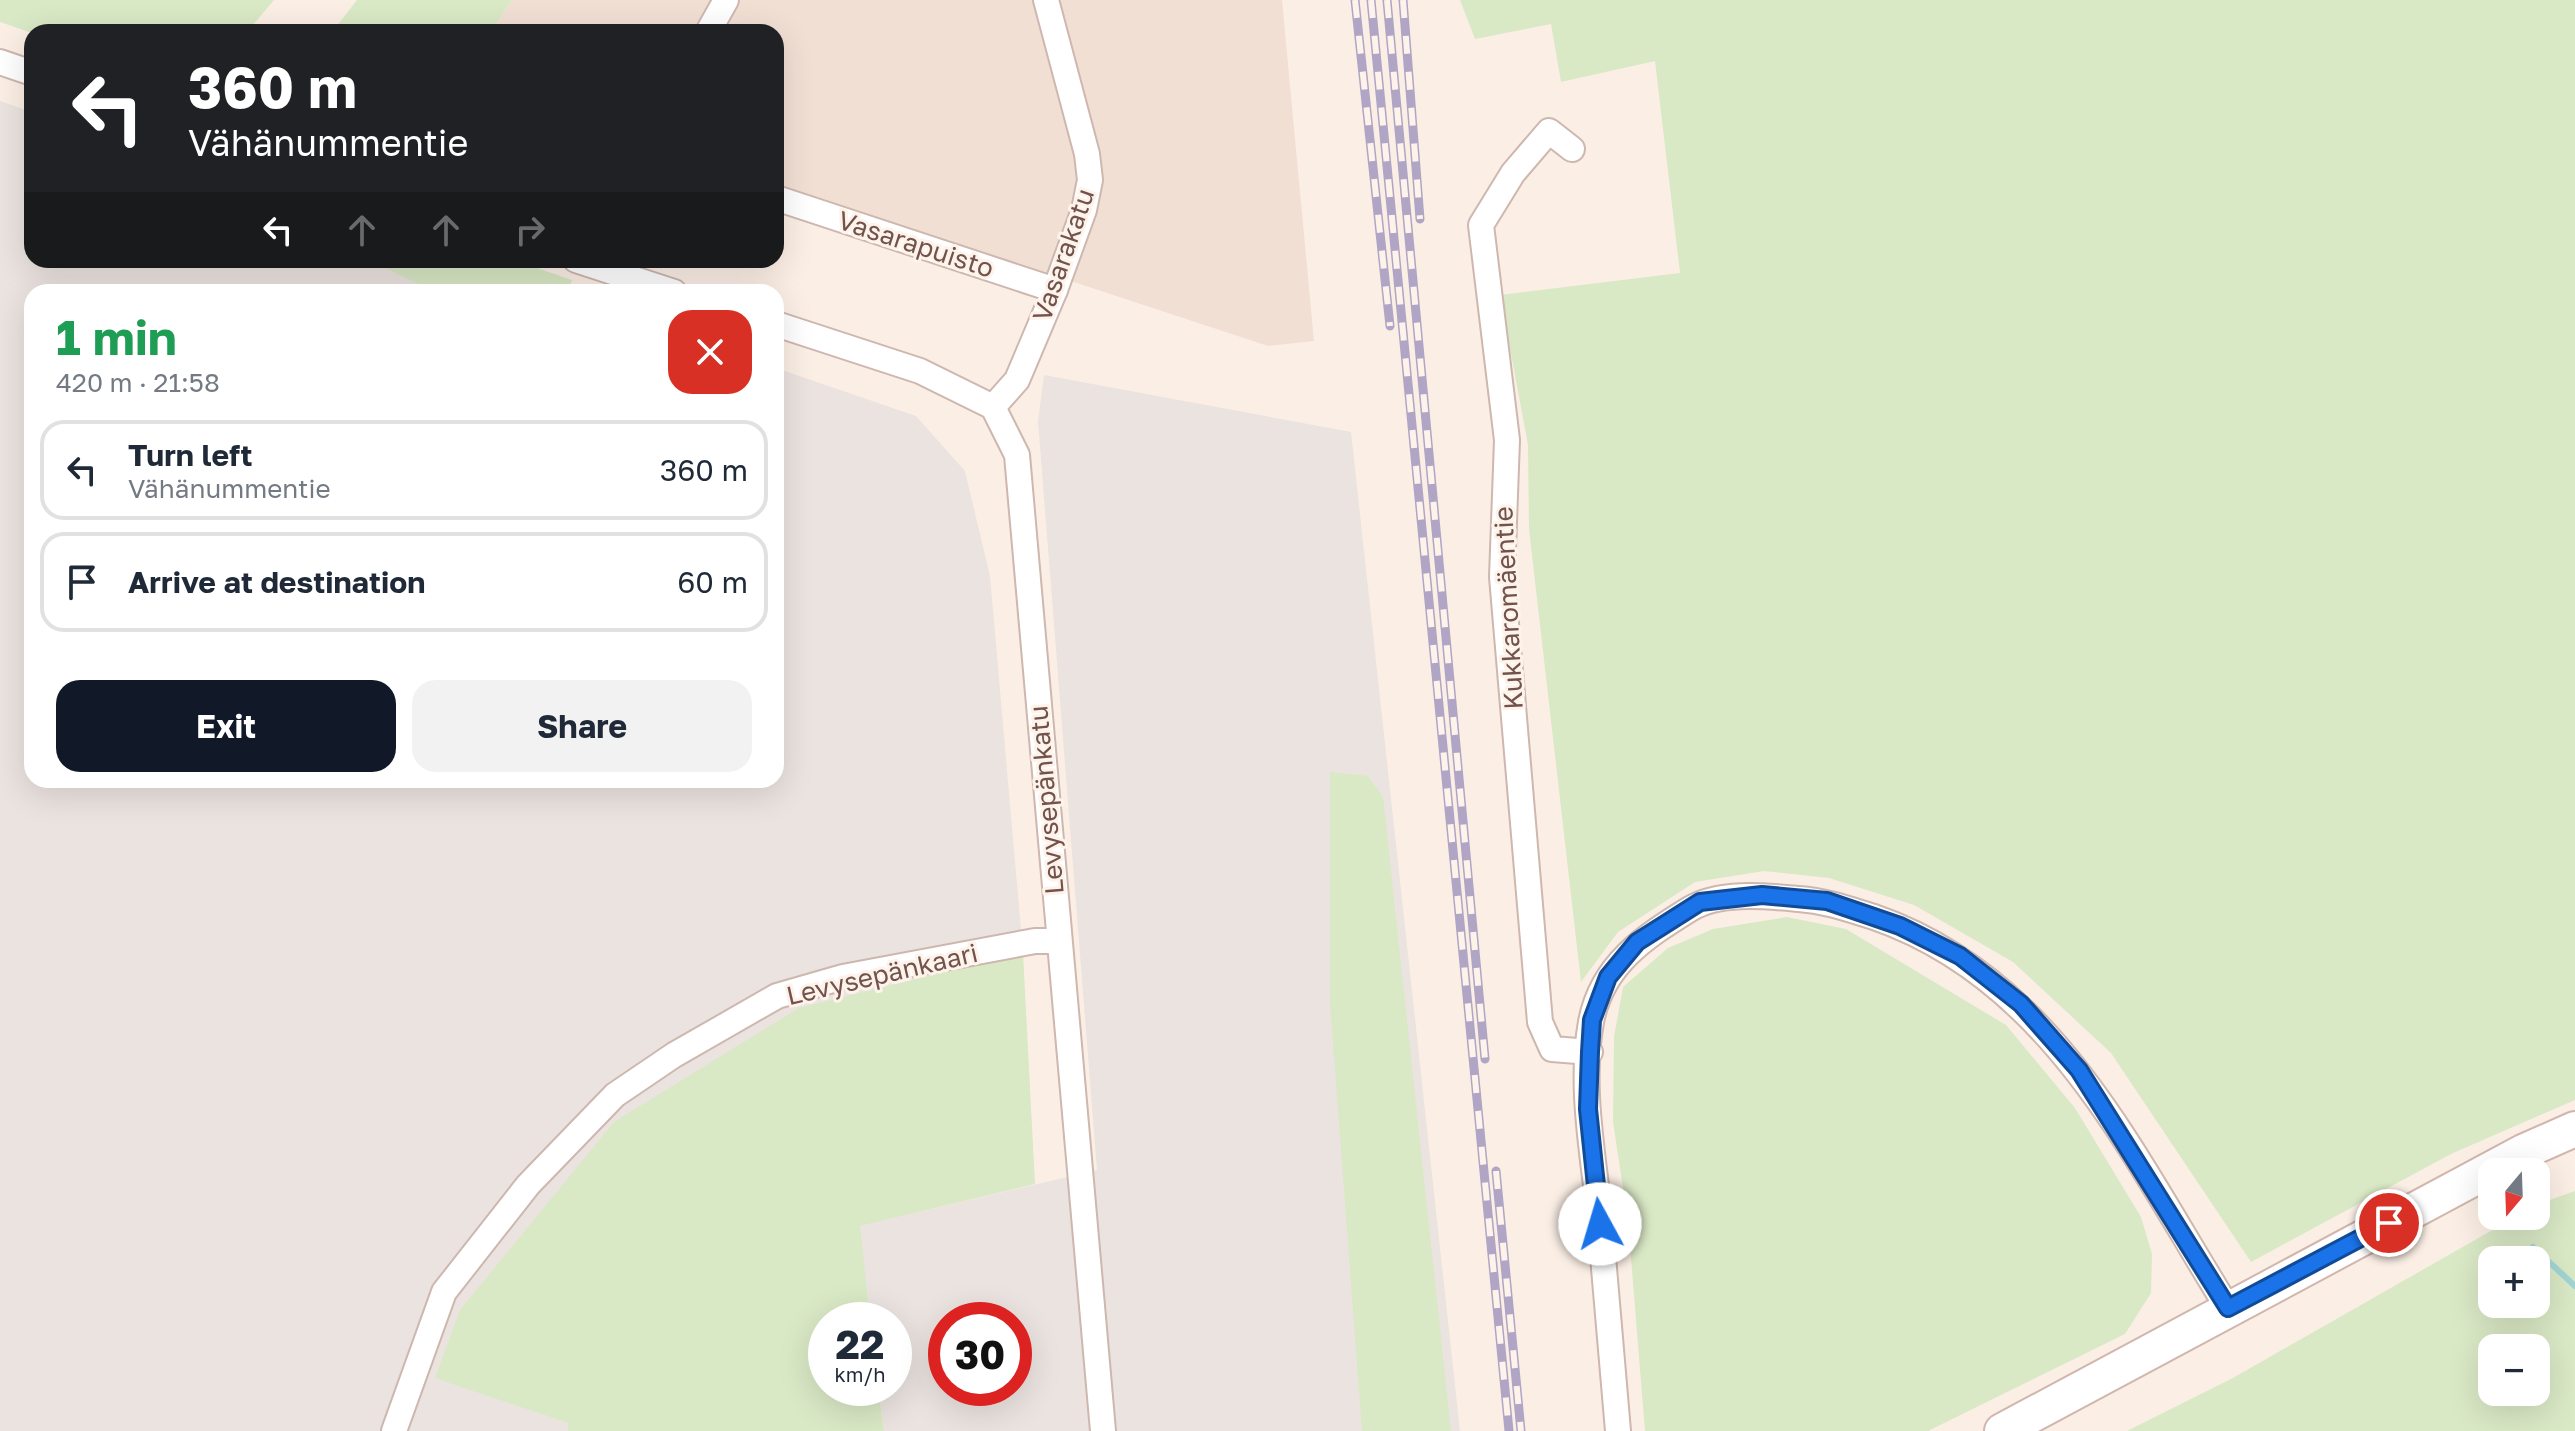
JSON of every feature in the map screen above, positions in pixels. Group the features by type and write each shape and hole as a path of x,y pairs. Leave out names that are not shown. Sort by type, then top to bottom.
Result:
{"main road":[{"path":"2002,1431 2523,1152 2575,1129"}],"street":[{"path":"712,24 726,0"},
{"name":"Vasarakatu","path":"993,407 1017,380 1055,290 1084,210 1090,180 1087,154 1046,0"},
{"path":"0,62 24,70"},
{"name":"Kukkaromäentie","path":"1572,149 1549,131 1513,173 1481,225 1507,440 1502,577 1540,1022 1552,1049 1590,1052"},
{"name":"Vasarapuisto","path":"784,201 1055,290"},
{"path":"604,268 651,284"},
{"path":"784,327 920,371 993,407"},
{"name":"Levysepänkatu","path":"993,407 1017,455 1057,941 1103,1431"},
{"path":"1618,1431 1588,1109 1592,1020 1608,977 1637,942 1700,902 1762,895 1827,901 1900,926 1960,956 2021,1004 2079,1070 2228,1308"},
{"name":"Levysepänkaari","path":"394,1431 444,1292 528,1185 615,1095 674,1055 777,996 843,977 1035,941 1057,941"}],"shaded area":[{"path":"512,0 1282,0 1314,341 1268,346 784,187 784,24 496,24"},
{"path":"0,101 24,109 24,268 485,268 532,284 24,284 24,788 784,788 784,371 916,416 965,471 990,576 1023,953 435,1377 568,1423 568,1431 0,1431"},
{"path":"1044,375 1351,432 1460,1431 884,1431 881,1406 912,1406 912,1302 868,1302 859,1226 1097,1170 1038,421"}],"green space":[{"path":"0,0 274,0 254,24 24,24 24,30 0,22"},
{"path":"357,0 512,0 496,24 338,24"},
{"path":"1460,0 2575,0 2575,1100 2451,1154 2251,1262 2111,1053 2013,962 1914,905 1829,878 1764,871 1695,882 1618,932 1581,982 1529,529 1528,445 1500,295 1680,273 1655,61 1561,82 1551,24 1475,39"},
{"path":"386,268 537,268 572,280 571,284 418,284"},
{"path":"1330,772 1368,776 1383,797 1451,1431 1362,1431 1330,1002"},
{"path":"1787,917 1846,929 2006,1025 2075,1108 2141,1217 2152,1254 2151,1293 2125,1334 1928,1431 1645,1431 1628,1221 1613,1122 1614,1037 1623,987 1668,948 1713,929"},
{"path":"1023,953 1035,1184 860,1226 868,1302 808,1302 808,1406 881,1406 884,1431 568,1431 568,1423 435,1378 460,1310 614,1122 799,1008"},
{"path":"2575,1191 2575,1431 2127,1431 2231,1379 2492,1230 2550,1230 2550,1200"}],"waterway":[{"path":"2550,1263 2575,1286"}],"railway":[{"path":"1355,0 1390,326"},
{"path":"1371,0 1509,1431"},
{"path":"1387,0 1485,1059"},
{"path":"1403,0 1420,219"},
{"path":"1496,1171 1521,1431"}],"route":[{"path":"1600,1224 1588,1109 1592,1020 1608,977 1637,942 1700,902 1762,895 1827,901 1900,926 1960,956 2021,1004 2079,1070 2228,1308 2389,1223"}]}
